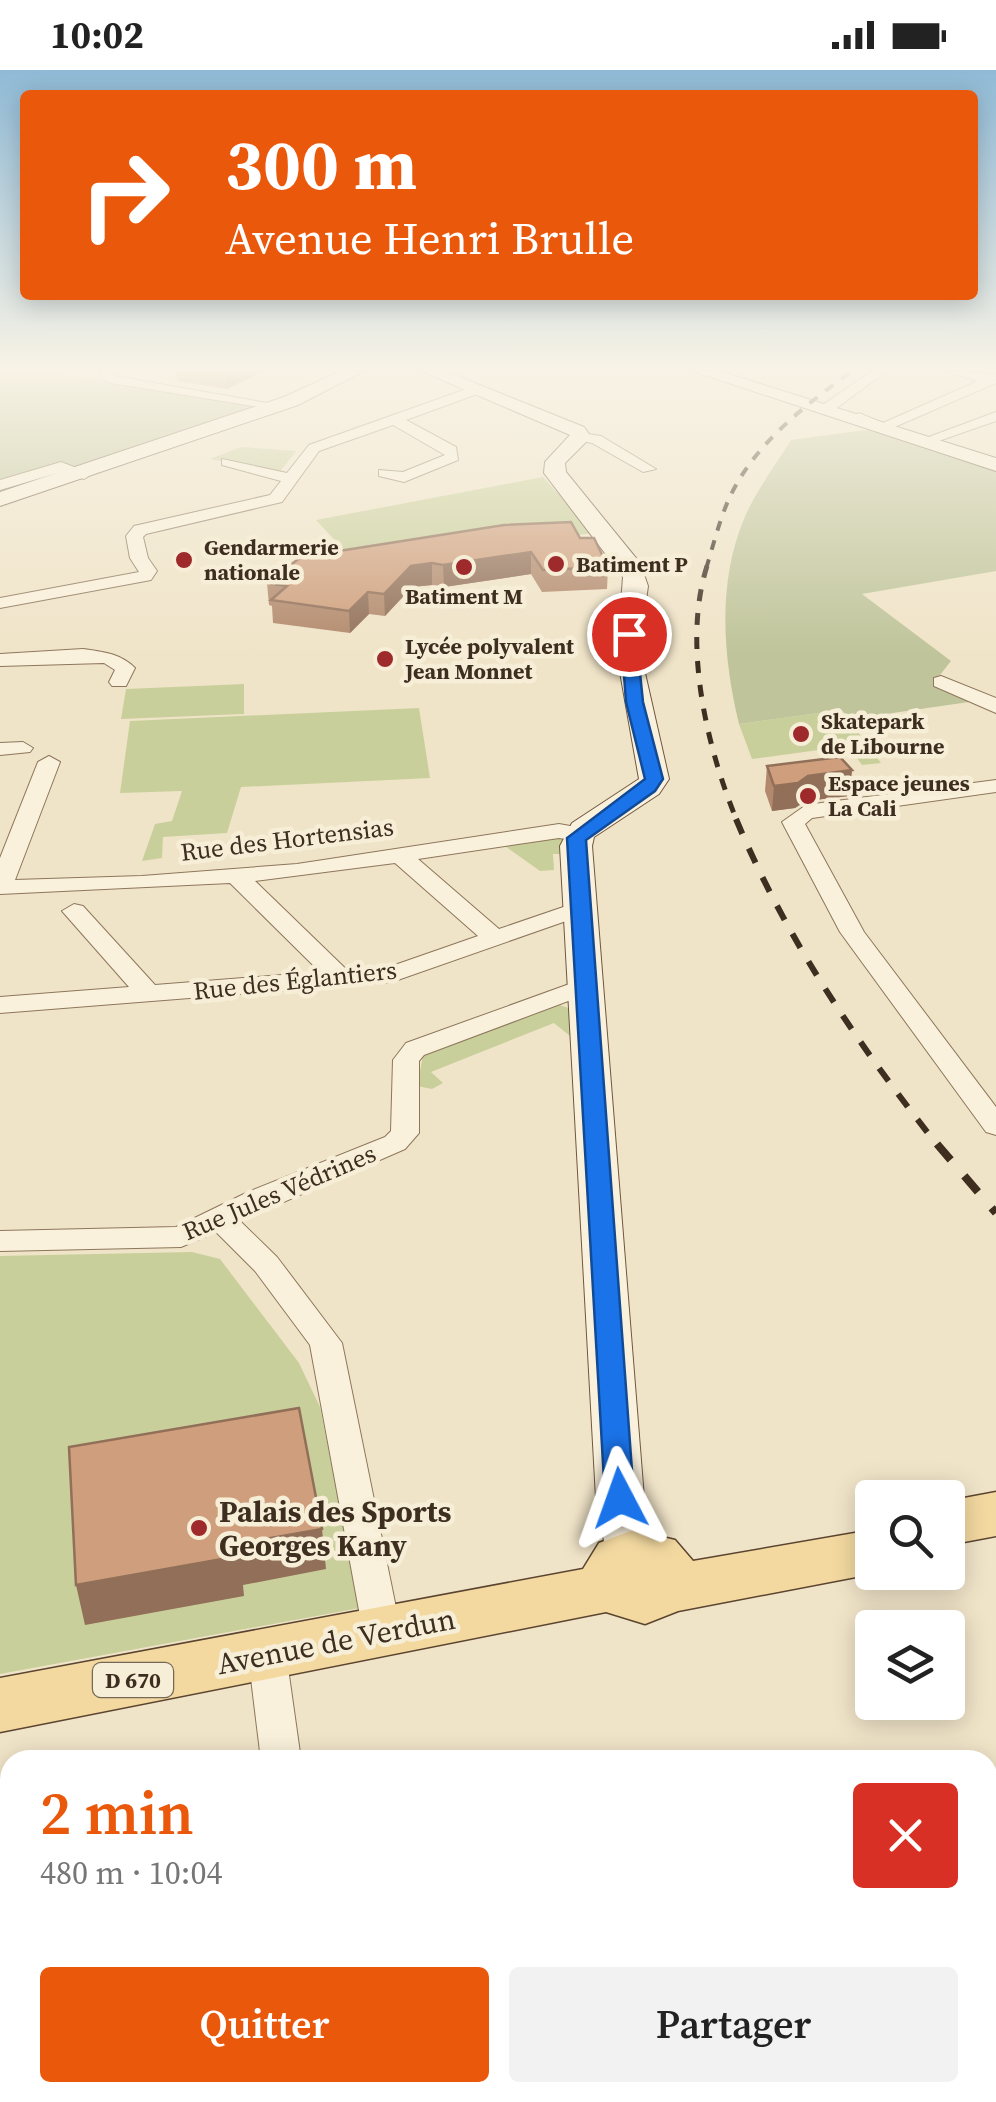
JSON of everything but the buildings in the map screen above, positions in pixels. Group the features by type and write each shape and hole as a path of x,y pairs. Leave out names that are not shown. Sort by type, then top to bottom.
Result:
{"main road":[{"path":"965,1520 996,1514"},
{"path":"965,1536 996,1530"},
{"name":"Avenue de Verdun","path":"0,1706 267,1654 378,1606 644,1572 855,1539"},
{"name":"Avenue de Verdun","path":"644,1572 855,1553"}],"street":[{"path":"0,499 107,466"},
{"path":"242,466 292,479"},
{"path":"0,603 145,576 148,571 139,558 134,536 140,530 265,504 276,499 301,466"},
{"path":"384,473 404,478 432,466"},
{"path":"555,466 637,580 639,594 630,610 629,634 634,702 654,779 649,788 580,834 576,846 620,1498 644,1572"},
{"path":"641,466 648,470"},
{"path":"0,485 62,467 84,474"},
{"path":"164,506 180,522"},
{"path":"0,660 109,658 125,668 119,682"},
{"path":"941,682 982,697 996,707"},
{"path":"0,749 23,748"},
{"path":"0,887 49,762"},
{"path":"996,786 806,812 793,822 863,948 996,1126"},
{"name":"Rue des Hortensias","path":"0,887 272,873 559,831 580,834"},
{"path":"398,854 495,938"},
{"path":"258,898 272,873"},
{"path":"236,876 342,980"},
{"path":"74,911 94,885"},
{"path":"47,886 149,994"},
{"name":"Rue des Églantiers","path":"0,1005 392,974 581,908"},
{"name":"Rue Jules Védrines","path":"0,1242 180,1237 220,1220 394,1143 405,1133 406,1060 415,1050 586,986"},
{"path":"220,1220 266,1264 326,1343 378,1606"},
{"path":"267,1654 280,1750"}],"green space":[{"path":"0,466 88,466 79,469 48,466 0,479"},
{"path":"244,466 285,466 279,473"},
{"path":"774,466 983,466 996,470 996,571 862,594 951,661 933,684 976,701 851,719 841,710 739,724 726,647 726,595 735,543 759,489"},
{"path":"543,477 594,533 356,563 316,520"},
{"path":"244,684 244,714 121,719 126,689"},
{"path":"419,708 430,778 241,787 227,833 163,837 162,858 142,861 155,824 172,821 182,791 120,793 130,721"},
{"name":"Skatepark de Libourne","path":"841,710 881,763 862,765 848,746 752,759 739,724"},
{"path":"564,839 564,854 553,854 554,870 540,871 505,846"},
{"path":"557,1004 571,1009 575,1033 570,1036 554,1023 431,1072 443,1083 432,1089 417,1086 423,1056"},
{"path":"192,1252 220,1259 299,1363 320,1407 360,1608 0,1674 0,1256"}],"railway":[{"path":"706,569 728,501 748,466"},
{"path":"707,566 697,628 701,695 716,761 737,821"},
{"path":"736,819 777,907 826,990 939,1147"},
{"path":"937,1144 996,1213"}],"place":[{"name":"Gendarmerie nationale","path":"184,560"},
{"name":"Batiment P","path":"556,564"},
{"name":"Batiment M","path":"464,567"},
{"name":"Lycée polyvalent Jean Monnet","path":"385,659"},
{"name":"Skatepark de Libourne","path":"801,734"},
{"name":"Espace jeunes La Cali","path":"808,796"},
{"name":"Palais des Sports Georges Kany","path":"199,1528"}],"route":[{"path":"620,1498 576,838 649,788 654,779 634,702 629,634"}]}
